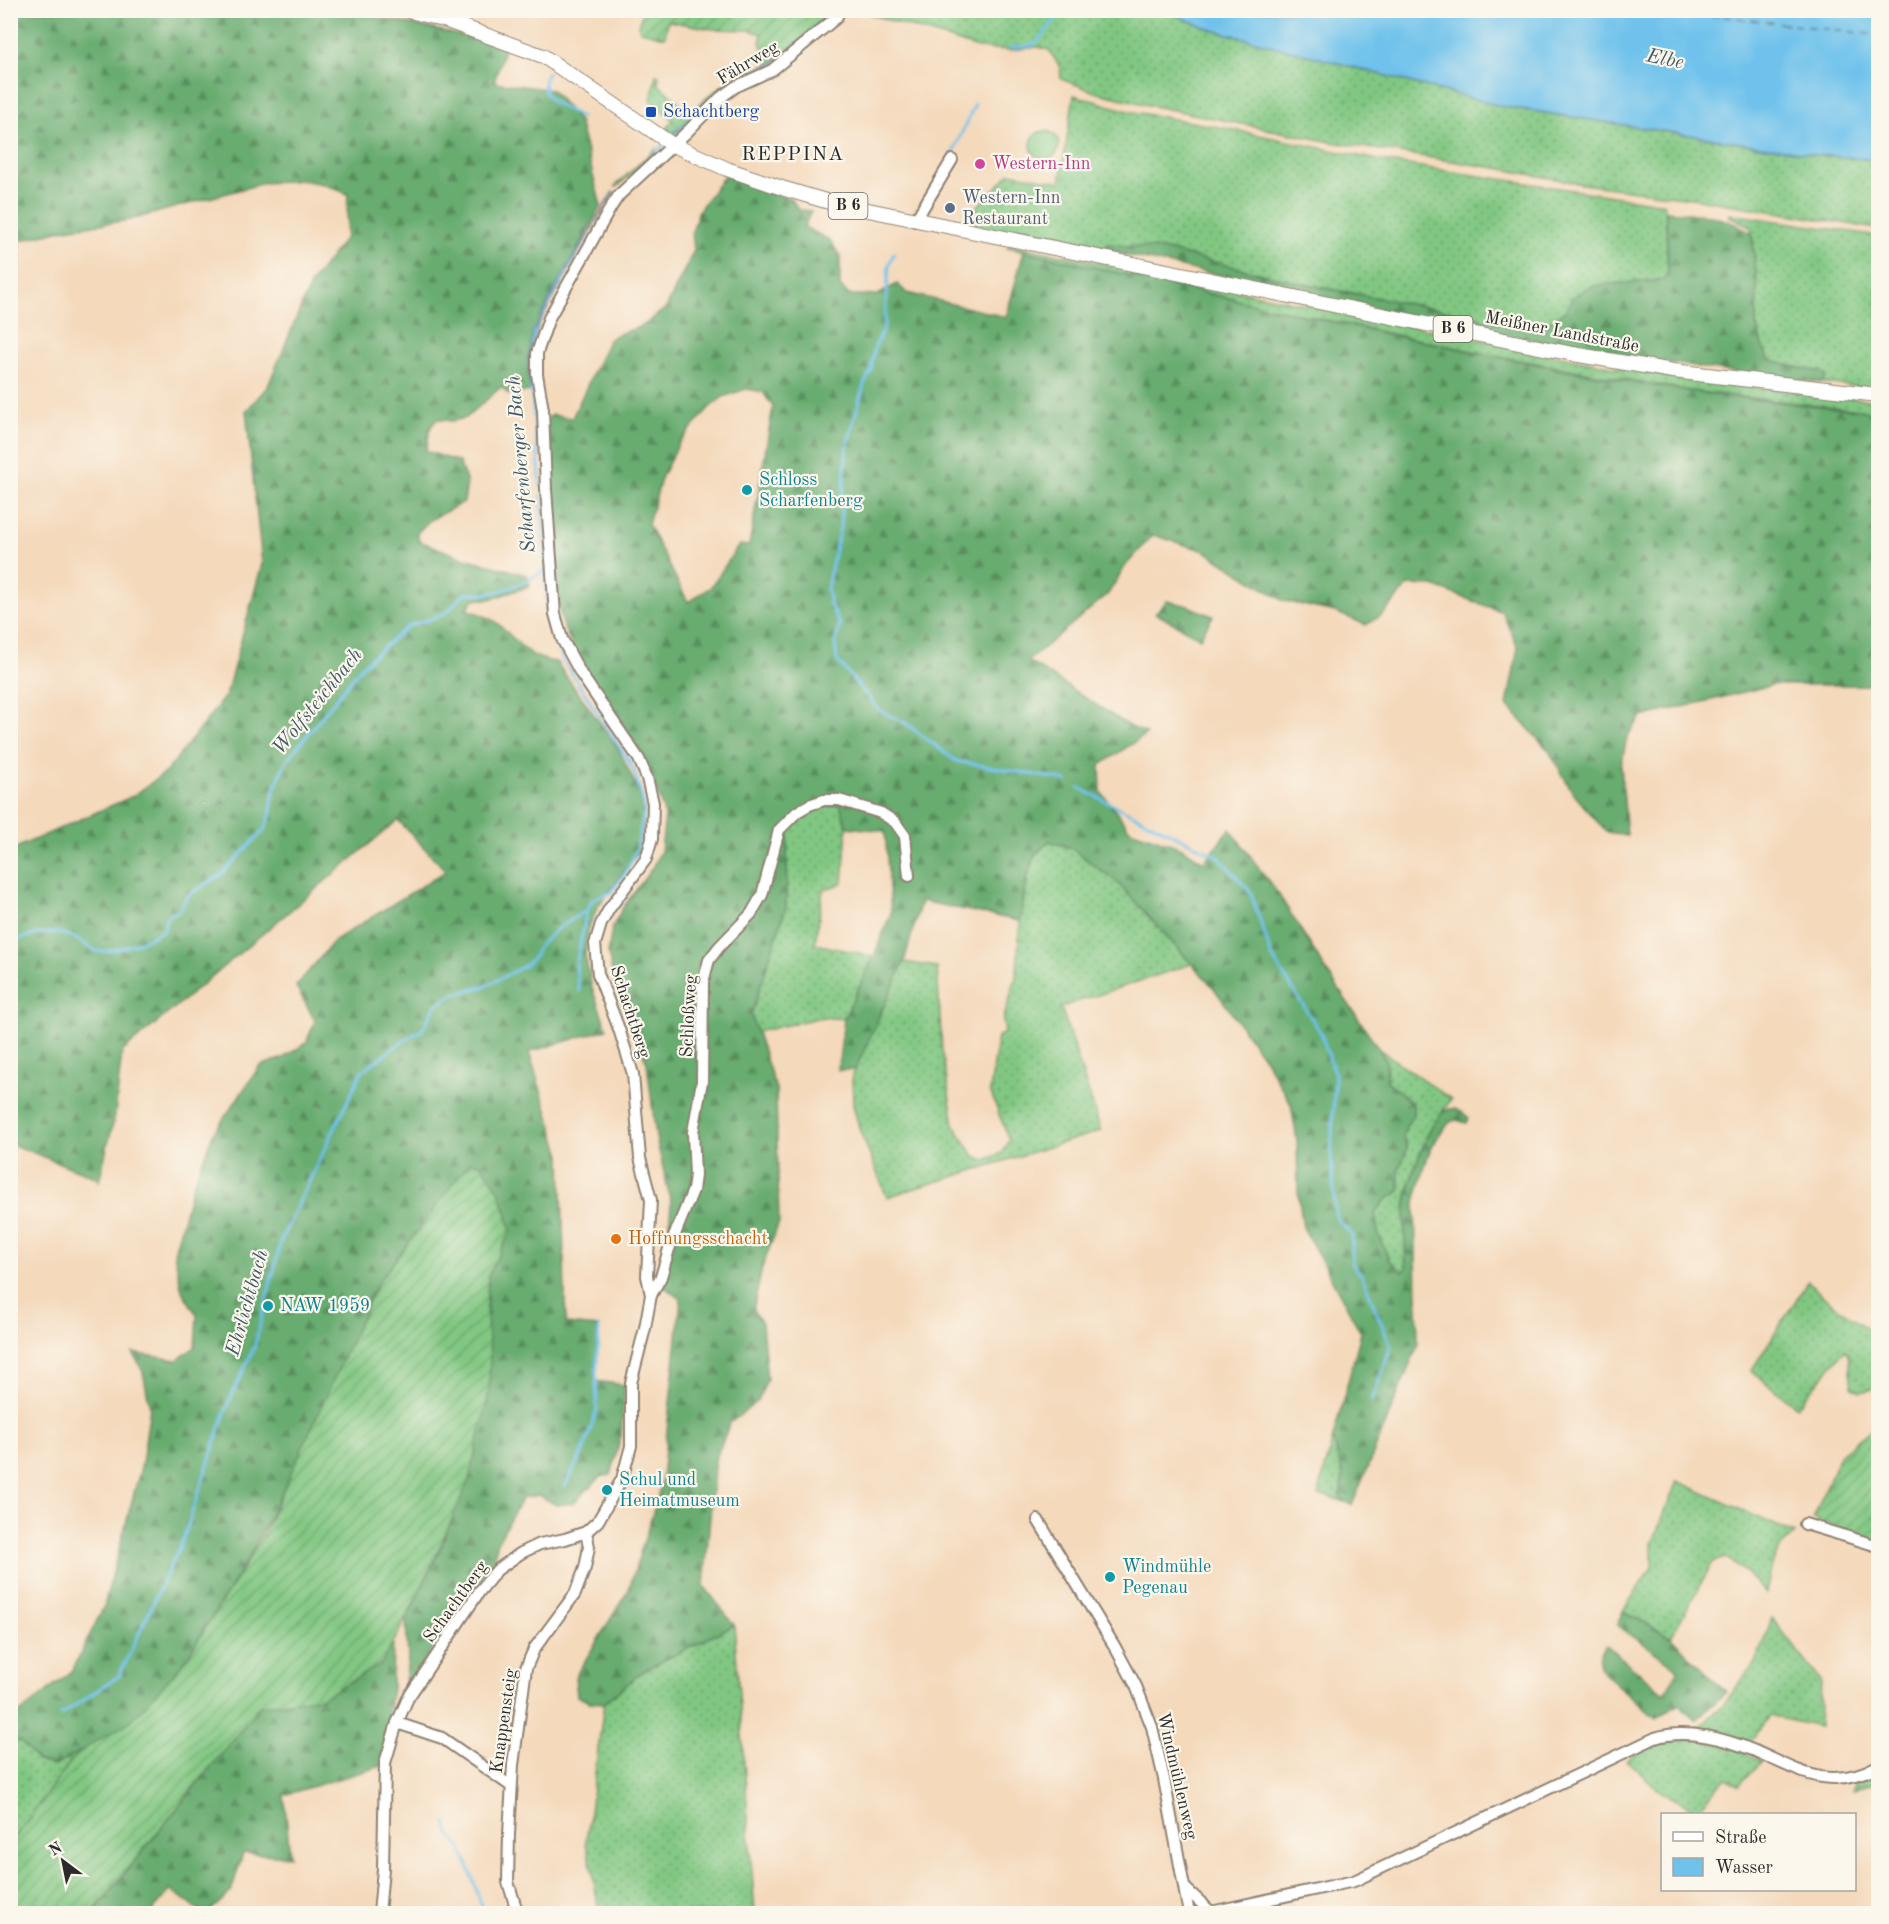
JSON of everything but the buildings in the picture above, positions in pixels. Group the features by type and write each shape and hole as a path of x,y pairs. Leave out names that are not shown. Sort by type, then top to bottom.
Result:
{"main road":[{"name":"B 6","path":"407,10 506,41 543,56 668,142 727,169 829,202 915,221"},
{"name":"Meißner Landstraße","path":"915,221 1030,242 1573,354 1673,371 1878,395"}],"street":[{"name":"Fährweg","path":"668,142 735,87 772,70 808,43 836,18 840,10"},
{"name":"Schachtberg","path":"379,1914 383,1869 386,1763 396,1723 408,1698 479,1592 497,1570 521,1553 540,1544 586,1532 598,1521 622,1479 631,1446 631,1383 651,1295 647,1276 651,1200 640,1158 633,1074 598,974 596,944 609,909 646,860 652,839 653,803 647,778 639,759 581,674 562,639 557,624 546,489 543,411 537,364 542,335 549,318 611,207 619,195 668,142"},
{"path":"915,221 952,160"},
{"name":"Schloßweg","path":"651,1295 662,1277 669,1249 693,1190 695,1175 693,1132 702,1081 703,982 710,960 719,947 751,914 762,895 779,830 797,812 824,800 839,800 863,806 895,822 905,836 909,876"},
{"name":"Windmühlenweg","path":"1038,1520 1115,1647 1136,1686 1152,1727 1189,1914"},
{"path":"1805,1524 1878,1546"},
{"name":"Knappensteig","path":"518,1914 508,1882 511,1786 526,1668 534,1649 575,1594 585,1568 589,1547 586,1532"},
{"path":"396,1723 442,1738 511,1786"},
{"path":"1185,1888 1207,1913 1354,1881 1655,1738 1680,1733 1753,1750 1800,1773 1817,1777 1853,1777 1878,1766"}],"green space":[{"path":"808,10 815,16 819,11 828,12 807,35 770,63 760,43 762,34 749,30 712,29 668,21 665,37 640,31 639,27 642,11"},
{"path":"11,11 344,11 505,46 494,82 552,90 579,121 601,206 537,324 528,362 530,391 508,394 501,387 466,418 452,421 437,419 430,428 426,451 459,462 467,483 464,502 430,520 417,533 419,541 461,557 527,575 530,586 490,599 474,599 467,609 494,621 529,653 556,662 618,748 640,794 644,824 638,853 599,905 589,927 585,954 592,988 607,1029 529,1052 561,1155 566,1324 599,1327 595,1381 625,1385 621,1436 611,1475 601,1477 573,1503 556,1505 539,1495 522,1498 498,1541 492,1565 404,1689 408,1658 406,1620 444,1541 486,1326 488,1276 511,1230 499,1190 377,1284 291,1474 249,1557 183,1664 131,1722 55,1766 37,1761 20,1741 15,1742 11,1748 11,1720 72,1671 104,1606 142,1463 150,1407 143,1372 133,1353 177,1360 195,1347 197,1315 182,1291 174,1253 192,1187 213,1134 260,1066 283,1058 306,1043 315,1021 296,986 335,940 446,871 398,820 122,1052 115,1115 99,1181 95,1177 11,1144 11,850 133,796 167,771 226,695 262,564 246,411 268,386 311,283 346,237 348,194 323,184 301,180 264,183 130,220 65,229 11,243"},
{"path":"827,11 833,12 808,36 771,64 741,77 718,91 671,135 668,133 668,126 673,120 651,101 656,74 659,75 658,84 690,112 731,80 770,63 787,51"},
{"path":"860,11 1164,11 1213,30 1500,106 1819,155 1878,160 1878,229 1692,198 1582,184 1331,142 1153,106 1098,93 1061,79 1060,67 1049,50 1037,47 1010,50 978,48"},
{"path":"1074,95 1128,111 1225,128 1388,162 1665,204 1668,274 1662,280 1598,285 1572,298 1565,311 1545,325 1518,327 1298,283 1162,249 1107,244 1106,251 965,223 968,216 1010,173 1060,182"},
{"path":"1045,131 1055,135 1059,145 1055,155 1045,159 1035,155 1031,145 1035,135"},
{"path":"655,149 655,152 617,187 615,186"},
{"path":"725,175 791,199 799,210 811,211 804,227 830,240 840,256 840,286 849,295 878,295 897,284 907,293 1006,317 1024,251 1356,327 1522,362 1713,394 1878,412 1878,685 1773,685 1641,717 1627,737 1621,766 1627,835 1606,832 1573,793 1549,751 1507,705 1518,648 1502,612 1433,586 1408,585 1384,614 1366,625 1335,612 1284,601 1205,551 1153,535 1126,565 1108,594 1028,661 1129,726 1147,734 1100,765 1101,792 1130,830 1180,847 1204,862 1230,829 1279,895 1379,1049 1386,1062 1387,1081 1413,1104 1413,1115 1403,1136 1407,1149 1398,1172 1400,1191 1386,1200 1375,1213 1378,1233 1389,1260 1403,1272 1406,1269 1406,1204 1427,1136 1441,1114 1449,1109 1463,1112 1469,1118 1467,1123 1456,1120 1450,1122 1439,1135 1428,1155 1415,1202 1418,1345 1352,1505 1340,1496 1343,1475 1333,1438 1361,1333 1303,1227 1298,1192 1297,1141 1291,1104 1266,1061 1213,987 1118,883 1071,848 1049,841 1035,855 1026,880 1020,921 921,901 904,962 855,1070 838,1070 844,1019 874,956 891,913 885,831 847,827 840,804 825,806 807,812 788,824 786,907 751,1015 776,1089 779,1222 762,1268 753,1310 762,1323 767,1379 758,1401 730,1423 715,1460 704,1586 734,1625 646,1669 604,1703 589,1702 577,1696 575,1677 629,1589 661,1487 681,1299 664,1287 671,1203 656,1137 647,1063 615,986 608,953 612,928 661,851 665,816 652,776 641,752 576,656 564,628 560,614 547,419 552,415 572,418 608,341 614,336 644,325 666,308 694,250 692,232 699,210","holes":["746,389 763,392 773,407 749,546 739,545 711,587 688,602 648,524 662,476 679,443 709,408 723,397"]},
{"path":"1666,211 1700,214 1721,219 1752,234 1757,282 1756,324 1768,359 1822,372 1826,377 1822,383 1731,372 1552,343 1373,308 1106,251 1107,244 1162,249 1298,283 1518,327 1545,325 1565,311 1572,298 1585,289 1598,285 1662,280 1668,274"},
{"path":"1730,214 1878,236 1878,389 1822,383 1790,366 1768,359 1756,324 1757,282 1751,227"},
{"path":"1011,245 1630,370 1708,382 1878,401 1878,412 1691,391 1491,355 1298,314 1007,247"},
{"path":"1167,601 1213,616 1200,638 1155,613"},
{"path":"840,804 847,827 843,883 823,890 815,944 874,956 844,1019 822,1017 756,1032 751,1015 786,907 788,824 813,810"},
{"path":"1049,841 1071,848 1118,883 1192,964 1061,1007 1101,1131 887,1197 860,1131 853,1105 852,1075 904,962 937,967 942,1050 954,1125 974,1156 985,1160 1002,1153 1009,1140 990,1091 998,1037 1005,1032 1003,1021 1017,973 1020,921 1031,860"},
{"path":"1379,1049 1451,1099 1429,1135 1412,1175 1405,1210 1406,1269 1403,1273 1389,1261 1378,1233 1375,1213 1386,1200 1400,1190 1398,1172 1407,1149 1403,1136 1413,1115 1404,1096 1387,1081 1386,1062"},
{"path":"470,1162 481,1164 499,1190 511,1230 488,1276 486,1308 490,1353 489,1393 469,1480 426,1578 381,1664 323,1697 260,1706 92,1913 11,1913 11,1843 71,1761 84,1749 131,1721 183,1664 260,1541 377,1284"},
{"path":"1808,1281 1824,1297 1868,1329 1878,1316 1878,1382 1873,1389 1860,1392 1852,1386 1848,1354 1845,1350 1797,1407 1751,1371"},
{"path":"1878,1424 1878,1543 1813,1519 1840,1454"},
{"path":"1333,1438 1343,1475 1340,1496 1345,1502 1318,1496"},
{"path":"1677,1481 1795,1534 1777,1553 1771,1568 1766,1594 1741,1568 1726,1558 1713,1562 1671,1637 1623,1611 1652,1567 1652,1544"},
{"path":"1623,1611 1671,1637 1726,1692 1696,1720 1679,1704 1656,1718 1603,1673 1599,1659 1606,1645 1665,1694 1678,1669 1617,1625"},
{"path":"1772,1618 1821,1681 1819,1727 1770,1716 1749,1744 1711,1730 1698,1728 1723,1705 1755,1663"},
{"path":"734,1625 755,1913 599,1913 586,1843 604,1703 646,1669"},
{"path":"393,1641 392,1688 382,1766 284,1795 290,1856 243,1853 231,1892 208,1913 202,1913 171,1890 151,1913 92,1914 260,1706 323,1697 381,1664"},
{"path":"11,1720 84,1749 71,1761 11,1843"},
{"path":"1674,1739 1720,1744 1740,1750 1762,1761 1738,1786 1726,1778 1697,1811 1660,1791 1626,1760 1650,1746"},
{"path":"1878,1770 1878,1782 1853,1791 1857,1779"}],"water":[{"name":"Elbe","path":"1164,11 1878,11 1878,160 1819,155 1500,106 1213,30"},
{"path":"833,12 833,16 781,60 720,93 674,136 671,135 718,91 741,77 771,64 808,36"},
{"path":"613,192 539,324 530,356 533,390 530,391 528,359 533,332 557,285"}],"waterway":[{"path":"1010,48 1034,44 1062,10"},
{"path":"548,72 544,82 545,93 553,102 581,117"},
{"path":"951,157 975,104"},
{"name":"Scharfenberger Bach","path":"652,156 665,144"},
{"path":"894,253 889,265 884,327 874,349 871,371 864,384 847,446 840,527 827,588 830,604 840,625 835,643 837,660 880,711 904,722 956,761 1066,781"},
{"name":"Scharfenberger Bach","path":"531,388 541,486"},
{"name":"Scharfenberger Bach","path":"541,495 548,622 563,660 635,773 645,808 637,849 625,874 611,893 593,899 587,910 576,965 579,991"},
{"name":"Wolfsteichbach","path":"10,944 36,934 55,933 73,937 97,951 104,951 131,945 164,930 166,917 180,910 187,896 222,874 264,830 270,816 274,790 285,763 362,666 408,626 440,616 464,594 483,594 507,589 543,571"},
{"path":"1079,788 1219,857 1251,893 1272,957 1321,1033 1335,1075 1331,1156 1336,1218 1352,1235 1352,1263 1362,1276 1391,1347 1372,1401"},
{"name":"Ehrlichtbach","path":"61,1715 119,1676 184,1537 228,1404 254,1348 282,1238 362,1071 422,1030 436,1005 454,994 486,986 526,965 539,946 557,929 587,910"},
{"name":"Scharfenberger Bach","path":"565,1486 585,1447 597,1409 596,1373 599,1327"},
{"path":"446,1822 448,1830 465,1858 482,1907"}],"ferry route":[{"path":"1668,10 1878,35"}],"place":[{"name":"Schachtberg","path":"651,112"},
{"name":"Western-Inn","path":"980,164"},
{"name":"Western-Inn Restaurant","path":"950,208"},
{"name":"Schloss Scharfenberg","path":"747,490"},
{"name":"Hoffnungsschacht","path":"616,1239"},
{"name":"NAW 1959","path":"268,1306"},
{"name":"Schul und Heimatmuseum","path":"607,1490"},
{"name":"Windmühle Pegenau","path":"1110,1577"}],"district":[{"name":"REPPINA","path":"793,155"}]}
